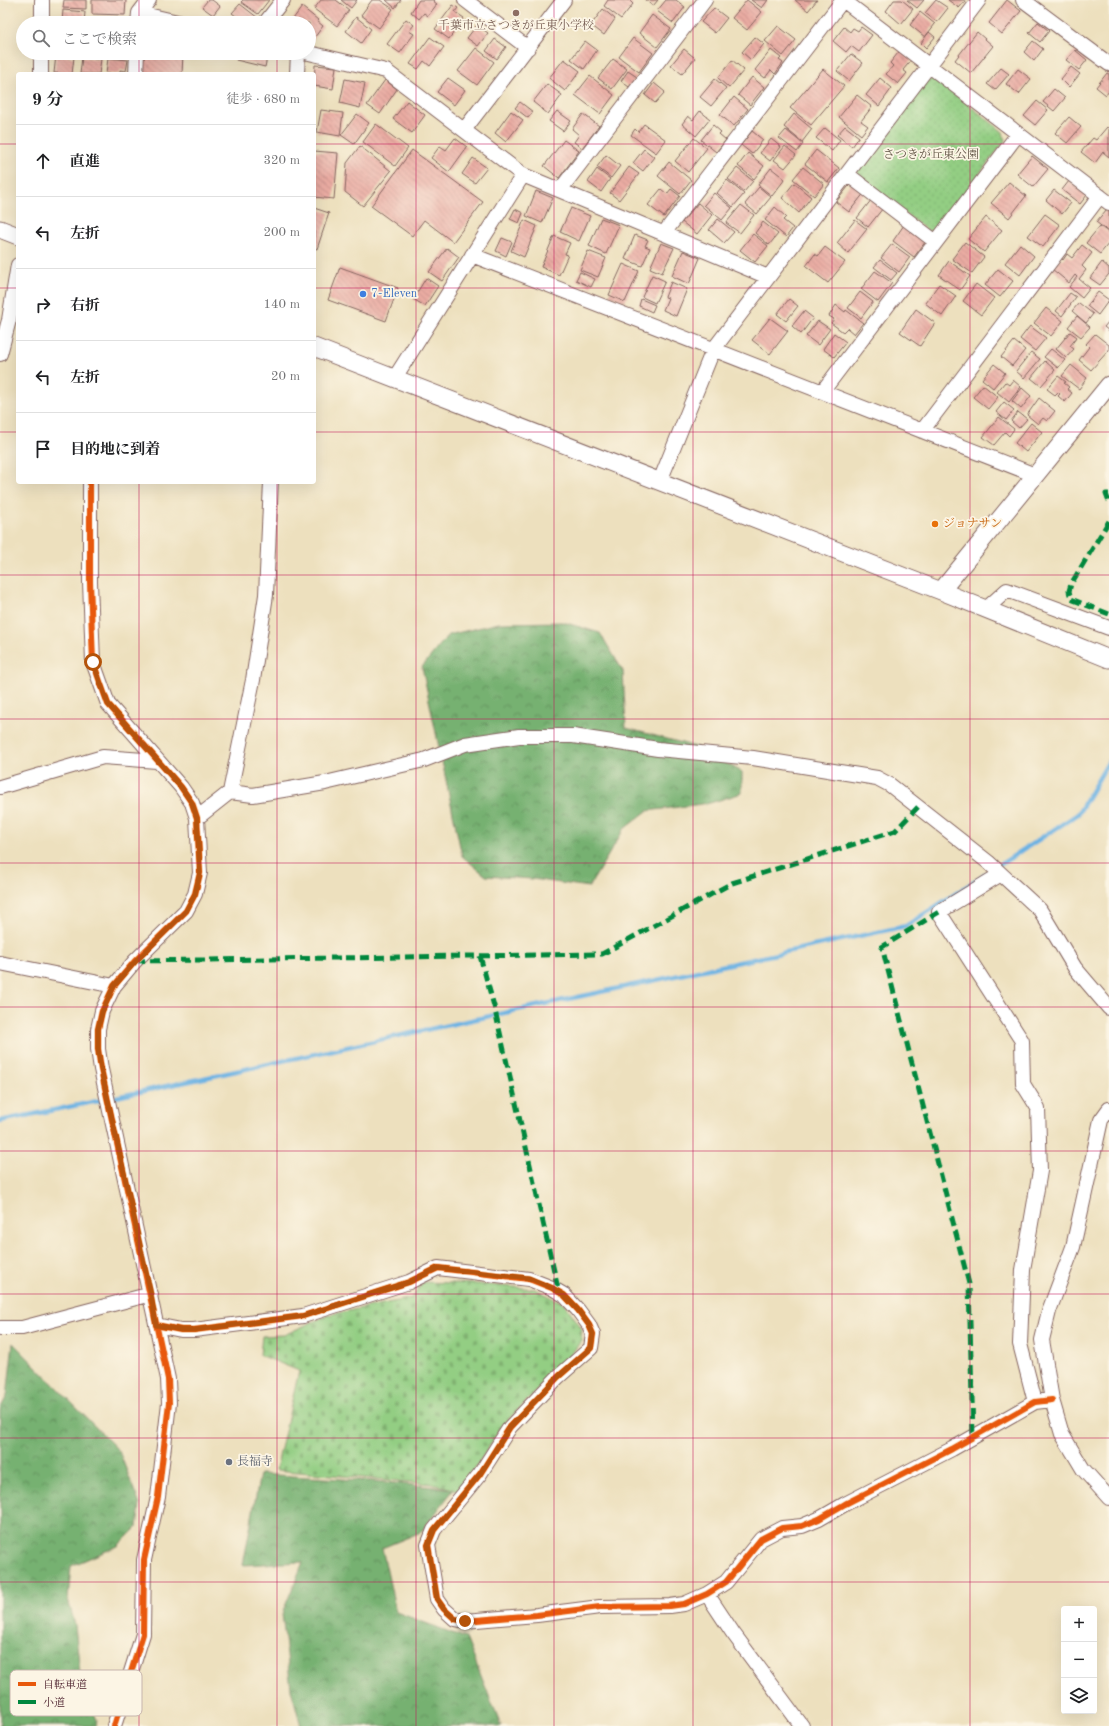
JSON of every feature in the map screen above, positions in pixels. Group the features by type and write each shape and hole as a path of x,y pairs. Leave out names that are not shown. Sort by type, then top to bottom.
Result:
{"street":[{"path":"42,0 42,16"},
{"path":"140,16 149,0"},
{"path":"270,16 283,0"},
{"path":"466,0 528,48"},
{"path":"464,130 564,0"},
{"path":"560,190 705,0"},
{"path":"664,233 843,0 1105,199 922,431"},
{"path":"660,481 713,350 979,0"},
{"path":"1023,0 1109,64"},
{"path":"316,55 386,71 523,175 768,277"},
{"path":"41,60 41,72"},
{"path":"136,72 137,60"},
{"path":"297,72 298,60"},
{"path":"822,392 1018,134"},
{"path":"847,174 936,242"},
{"path":"394,379 523,175"},
{"path":"0,229 16,235"},
{"path":"472,255 1034,475"},
{"path":"0,354 9,320 16,277"},
{"path":"316,348 941,591 1109,659"},
{"path":"941,591 1034,475 1109,385"},
{"path":"90,484 90,582 93,662 108,704 181,787 192,803 197,818 200,873 195,894 186,911 135,962 114,986 102,1012 98,1029 98,1049 168,1379 169,1403 158,1497 144,1560 143,1634 132,1670"},
{"path":"197,818 230,792 252,680 266,594 271,484"},
{"path":"986,609 1007,590 1109,628"},
{"path":"230,792 253,795 325,783 424,760 465,744 519,736 573,736 658,749 753,758 877,778 890,786 988,862 1040,910 1075,968 1109,1008"},
{"path":"0,787 103,757 157,761"},
{"path":"1001,874 939,912 1022,1041 1023,1084 1038,1108 1040,1171 1023,1270 1020,1344 1035,1402"},
{"path":"0,963 114,986"},
{"path":"1109,1109 1101,1120 1073,1247 1049,1311 1042,1340 1052,1400 1062,1434 1083,1469 1109,1498"},
{"path":"156,1325 181,1330 194,1330 303,1316 409,1282 438,1268 529,1278 564,1295 589,1325 593,1334 591,1348 558,1377 510,1427 480,1474 434,1530 428,1545 437,1599 444,1609 455,1619 465,1621 537,1615 600,1607 670,1606 684,1604 707,1594 726,1582 761,1539 782,1528 802,1526 819,1520 845,1504 952,1449 1035,1402 1052,1400"},
{"path":"0,1328 22,1328 151,1294"},
{"path":"707,1594 733,1633 802,1726"},
{"path":"114,1726 117,1716"}],"green space":[{"name":"さつきが丘東公園","path":"927,78 935,78 1003,132 1005,141 935,231 928,231 858,178 857,169"},
{"path":"563,622 600,633 623,671 626,728 697,747 742,772 742,793 710,803 647,811 624,829 589,887 532,879 486,876 462,856 422,667 448,635 499,623"},
{"path":"423,1282 479,1284 535,1289 565,1304 582,1329 581,1341 568,1359 502,1426 472,1473 458,1490 431,1484 276,1470 299,1371 260,1355 262,1336 284,1335 328,1315 412,1298"},
{"path":"13,1343 119,1451 140,1505 137,1527 118,1546 71,1566 68,1599 75,1625 80,1670 10,1670 10,1716 95,1716 97,1720 96,1726 0,1726 0,1409 7,1396"},
{"path":"260,1474 374,1481 454,1489 421,1532 382,1548 396,1612 466,1638 501,1726 301,1726 291,1689 282,1614 303,1562 243,1565"}],"building":[{"path":"64,0 86,0 86,9 63,8"},
{"path":"92,0 126,0 125,15 92,14"},
{"path":"208,0 212,0 220,6 213,15 202,7"},
{"path":"243,0 269,0 258,14 241,2"},
{"path":"321,0 336,0 349,10 337,26 314,9"},
{"path":"341,0 357,0 351,8"},
{"path":"372,0 380,0 393,9 379,28 361,15"},
{"path":"386,0 401,0 395,8"},
{"path":"419,0 434,0 433,1 437,4 428,16 424,13 419,19 411,12"},
{"path":"608,0 629,0 633,4 621,19 604,6"},
{"path":"645,0 658,0 653,6"},
{"path":"666,0 676,0 685,7 673,23 657,11"},
{"path":"747,0 762,12 747,30 732,18"},
{"path":"751,0 768,0 762,8"},
{"path":"795,0 817,0 808,11"},
{"path":"894,0 902,0 913,9 901,24 886,11"},
{"path":"907,0 924,0 917,8"},
{"path":"936,0 948,8 937,22 925,13"},
{"path":"948,0 966,0 959,8"},
{"path":"1007,0 1021,11 1002,34 989,23"},
{"path":"240,4 255,16 236,16 232,13"},
{"path":"453,5 458,8 455,12 464,18 449,39 435,29"},
{"path":"302,7 313,16 295,16"},
{"path":"714,8 727,18 715,33 701,22"},
{"path":"603,9 615,19 604,35 591,25"},
{"path":"63,10 85,12 85,16 63,16"},
{"path":"920,12 935,24 925,37 910,25"},
{"path":"652,15 671,29 657,47 639,33"},
{"path":"356,17 371,29 361,43 346,31"},
{"path":"316,18 323,26 316,36"},
{"path":"406,19 414,25 409,31 414,34 400,53 387,44"},
{"path":"1038,22 1049,31 1040,42 1029,33"},
{"path":"477,25 488,33 478,46 467,38"},
{"path":"778,26 796,40 783,56 765,41"},
{"path":"844,27 850,32 853,28 858,31 861,27 872,35 859,52 851,46 846,52 833,41"},
{"path":"929,32 935,37 926,48 921,43"},
{"path":"977,32 993,46 971,73 955,60"},
{"path":"430,37 444,47 430,66 424,61 418,69 410,64"},
{"path":"755,37 764,44 751,60 742,52"},
{"path":"633,38 653,53 639,72 619,57"},
{"path":"495,39 506,47 497,59 486,51"},
{"path":"585,41 597,50 584,69 571,59"},
{"path":"1033,41 1043,49 1034,61 1024,52"},
{"path":"476,48 494,62 477,85 458,71"},
{"path":"902,48 913,58 903,70 907,73 898,84 886,74 893,66 890,63"},
{"path":"684,49 695,58 682,74 671,65"},
{"path":"771,50 781,58 779,60 783,63 775,74 771,70 765,78 755,70"},
{"path":"1075,50 1087,60 1079,70 1066,60"},
{"path":"851,54 863,63 849,81 837,71"},
{"path":"564,59 580,71 565,91 549,78"},
{"path":"613,59 627,69 612,89 598,78"},
{"path":"55,60 74,60 72,72 54,72"},
{"path":"82,60 101,60 99,72 80,72"},
{"path":"108,60 128,60 126,71 120,70 120,72 106,72"},
{"path":"143,60 183,60 182,72 142,72"},
{"path":"236,60 266,60 265,67"},
{"path":"732,60 744,70 729,88 718,78"},
{"path":"315,65 336,67 333,89 316,86 316,72 315,72"},
{"path":"1071,67 1080,74 1069,87 1061,79"},
{"path":"1001,68 1009,74 995,90 987,84"},
{"path":"823,69 844,86 811,125 790,108"},
{"path":"1018,69 1031,79 1019,94 1006,84"},
{"path":"628,71 637,77 629,87 621,81"},
{"path":"1107,73 1109,74 1109,91 1106,95 1096,87"},
{"path":"590,76 614,95 600,114 575,95"},
{"path":"752,77 764,87 750,105 738,95"},
{"path":"448,78 465,90 454,105 437,92"},
{"path":"880,78 892,88 879,106 866,95"},
{"path":"345,79 365,83 360,108 340,103"},
{"path":"715,79 726,88 711,106 700,97"},
{"path":"385,80 397,89 380,114 367,105"},
{"path":"654,83 665,92 655,103 645,95"},
{"path":"547,84 562,95 548,114 533,102"},
{"path":"1054,89 1065,98 1054,111 1043,102"},
{"path":"857,95 872,107 861,121 868,126 861,135 839,117"},
{"path":"734,97 748,109 734,126 720,115"},
{"path":"407,101 425,115 412,133 393,119"},
{"path":"1037,101 1048,110 1035,125 1024,116"},
{"path":"520,102 533,112 528,118 515,108"},
{"path":"321,110 343,113 340,136 317,132"},
{"path":"511,111 523,120 506,142 495,133"},
{"path":"557,111 571,121 563,131 549,121"},
{"path":"700,111 710,119 696,136 682,124 688,116 693,120"},
{"path":"357,114 369,123 354,144 341,135"},
{"path":"583,114 599,126 582,148 574,142 579,135 572,129"},
{"path":"794,114 812,129 802,142 784,127"},
{"path":"1069,117 1081,127 1067,143 1055,133"},
{"path":"376,124 408,148 395,166 363,142"},
{"path":"644,124 666,140 656,153 631,135 635,129 638,132"},
{"path":"713,125 721,132 719,134 726,140 716,152 701,140"},
{"path":"845,126 859,137 852,147 837,135"},
{"path":"1107,127 1109,129 1109,157 1103,152 1095,163 1081,152 1093,138 1096,140"},
{"path":"825,128 840,140 832,151 816,138"},
{"path":"786,130 803,144 797,152 779,138"},
{"path":"752,131 763,140 752,154 741,145"},
{"path":"455,138 467,147 449,172 431,158 440,146 446,150"},
{"path":"694,138 707,148 688,172 675,161"},
{"path":"771,139 781,147 770,161 760,153"},
{"path":"564,140 579,151 559,178 544,166"},
{"path":"360,146 391,171 363,206 345,192 347,163"},
{"path":"785,146 796,155 785,168 774,160"},
{"path":"644,149 654,157 643,171 633,163"},
{"path":"412,150 483,202 453,242 424,220 412,236 371,206"},
{"path":"816,150 839,168 828,182 805,164"},
{"path":"316,151 338,153 334,199 316,197"},
{"path":"748,153 764,166 754,179 738,166"},
{"path":"606,155 620,166 611,178 597,167"},
{"path":"1032,156 1048,169 1033,187 1017,174"},
{"path":"473,158 487,168 475,183 462,174"},
{"path":"669,162 691,180 680,194 658,176"},
{"path":"629,167 639,174 619,200 610,193"},
{"path":"803,167 824,184 814,196 793,179"},
{"path":"737,168 753,181 744,192 728,179"},
{"path":"771,168 785,179 772,196 758,185"},
{"path":"597,169 610,179 601,192 588,182"},
{"path":"727,180 744,194 733,207 717,193"},
{"path":"1069,181 1087,195 1080,204 1062,190"},
{"path":"852,182 865,192 849,212 836,202"},
{"path":"1009,182 1026,196 1009,218 991,203"},
{"path":"794,183 811,197 799,213 782,198"},
{"path":"759,187 771,197 757,214 745,204"},
{"path":"661,189 667,194 671,189 680,196 664,217 648,205"},
{"path":"1054,190 1071,203 1062,214 1046,200"},
{"path":"536,191 553,198 542,223 526,216"},
{"path":"714,193 732,208 722,220 704,205"},
{"path":"872,199 883,208 868,227 857,218"},
{"path":"698,203 712,215 697,234 682,222"},
{"path":"741,205 754,215 740,233 726,223"},
{"path":"775,207 786,217 783,220 793,228 786,237 765,220"},
{"path":"571,208 590,216 579,241 560,232"},
{"path":"316,209 329,213 316,249"},
{"path":"515,209 523,213 519,223 510,219"},
{"path":"1107,209 1109,211 1109,232 1096,222"},
{"path":"1045,214 1060,225 1043,247 1028,236"},
{"path":"986,217 1002,230 984,252 968,239"},
{"path":"601,218 619,225 606,254 589,246"},
{"path":"718,219 734,232 724,243 709,230"},
{"path":"524,220 537,226 524,257 511,251"},
{"path":"855,220 867,229 848,253 837,243"},
{"path":"763,222 778,234 769,245 755,233"},
{"path":"904,225 926,241 914,257 893,241"},
{"path":"1100,226 1109,233 1109,243 1100,254 1086,243"},
{"path":"753,234 768,246 755,262 740,250"},
{"path":"635,235 648,240 645,246 650,248 642,266 625,259"},
{"path":"554,236 570,243 565,254 568,255 559,275 541,267"},
{"path":"502,238 512,242 506,256 496,251"},
{"path":"965,242 984,257 972,273 952,259"},
{"path":"661,243 674,248 662,273 650,268"},
{"path":"892,244 910,257 899,272 881,258"},
{"path":"1020,244 1034,256 1020,275 1005,263"},
{"path":"1082,245 1092,253 1082,266 1086,270 1079,279 1090,288 1082,298 1069,287 1077,277 1075,275 1069,283 1052,269 1061,258 1063,260 1067,254 1072,258"},
{"path":"825,247 845,262 828,283 806,266 815,254 818,256"},
{"path":"447,248 459,257 442,281 429,272"},
{"path":"588,251 606,258 598,277 580,270"},
{"path":"683,251 700,258 689,284 672,276"},
{"path":"880,260 897,273 891,280 874,267"},
{"path":"949,261 970,276 960,290 939,275"},
{"path":"1102,262 1109,268 1109,274 1100,285 1090,278"},
{"path":"623,264 639,271 625,302 609,295"},
{"name":"7-Eleven","path":"340,267 398,288 386,321 328,300"},
{"path":"998,269 1013,281 1000,297 985,285"},
{"path":"875,271 892,283 878,302 861,289"},
{"path":"580,272 595,279 591,287 576,280"},
{"path":"652,275 665,281 655,303 642,297"},
{"path":"426,278 438,286 425,306 413,299"},
{"path":"671,282 687,289 676,316 663,310 668,298 665,297"},
{"path":"939,284 956,296 942,316 925,303"},
{"path":"976,284 994,298 981,315 963,301"},
{"path":"860,292 873,302 861,318 848,308"},
{"path":"1098,292 1109,300 1098,315 1087,306"},
{"path":"1070,293 1076,297 1062,316 1056,311"},
{"path":"641,299 655,305 652,312 639,306"},
{"path":"789,299 798,306 786,321 777,314"},
{"path":"1079,303 1093,314 1086,323 1072,311"},
{"path":"836,305 845,312 846,310 863,323 854,334 847,328 843,332 831,323 834,319 829,316"},
{"path":"1046,308 1063,321 1051,336 1034,323"},
{"path":"916,309 935,323 920,346 900,332"},
{"path":"804,311 813,318 801,334 792,326"},
{"path":"1077,316 1090,327 1081,337 1068,327"},
{"path":"770,318 788,331 770,354 752,340"},
{"path":"818,321 830,329 818,345 806,336"},
{"path":"1109,321 1109,331 1104,327"},
{"path":"1030,326 1046,338 1035,351 1020,339"},
{"path":"1070,332 1077,337 1070,346 1074,349 1066,358 1056,349"},
{"path":"834,333 846,342 834,357 823,349"},
{"path":"1095,334 1109,345 1109,350 1091,370 1079,360 1089,347 1086,344"},
{"path":"1014,341 1025,350 1012,366 1001,357"},
{"path":"1051,349 1065,360 1058,368 1044,357"},
{"path":"1031,352 1040,359 1024,378 1016,371"},
{"path":"1045,361 1055,370 1041,386 1031,378"},
{"path":"994,364 1005,373 993,388 982,379"},
{"path":"1071,365 1087,378 1079,389 1062,376"},
{"path":"1058,376 1066,382 1064,383 1069,387 1067,389 1072,393 1065,402 1058,396 1060,394 1058,392 1055,395 1047,389"},
{"path":"1013,380 1021,387 1009,402 997,392 1005,382 1009,385"},
{"path":"983,385 998,397 988,409 973,397"},
{"path":"1022,388 1031,396 1021,409 1012,401"},
{"path":"1039,398 1055,411 1047,421 1043,418 1038,424 1027,415"},
{"path":"1004,402 1014,410 1006,420 996,412"},
{"path":"1018,412 1027,419 1019,428 1011,421"},
{"path":"999,417 1014,429 1009,436 1005,432 994,445 983,437"},
{"path":"1031,423 1042,432 1026,452 1015,443"}],"waterway":[{"path":"0,1121 906,926 1078,814 1109,761"}],"marked path":[{"path":"1109,494 1106,494 1109,502"},
{"path":"1109,521 1071,584 1069,591 1071,599 1109,614"},
{"path":"135,961 602,954 732,883 895,831 918,807"},
{"path":"939,912 882,947 969,1284 973,1436"},
{"path":"480,956 494,1006 559,1293"}],"cycle path":[{"path":"90,484 90,582 93,662 108,704 181,787 192,803 197,818 200,873 195,894 186,911 135,961 114,986 102,1011 98,1029 98,1049 101,1069 168,1379 169,1403 158,1497 144,1560 143,1634 132,1670"},
{"path":"156,1325 181,1330 194,1330 303,1316 409,1282 438,1268 529,1279 552,1288 564,1295 589,1325 593,1334 591,1348 558,1377 510,1427 480,1474 434,1530 428,1545 437,1599 444,1609 455,1619 465,1621 537,1615 600,1607 670,1606 684,1604 707,1594 726,1582 761,1539 782,1528 802,1526 819,1519 952,1449 1035,1402 1052,1400"},
{"path":"114,1726 117,1716"}],"place":[{"name":"千葉市立さつきが丘東小学校","path":"516,13"},
{"name":"7-Eleven","path":"363,294"},
{"name":"ジョナサン","path":"935,524"},
{"name":"長福寺","path":"229,1462"}],"route":[{"path":"93,662 98,681 108,704 181,787 192,803 197,818 199,836 200,873 195,894 186,911 135,962 114,986 102,1012 98,1029 98,1049 101,1069 151,1294 156,1325 181,1330 194,1330 303,1316 409,1282 438,1268 529,1278 564,1295 578,1310 589,1325 593,1334 591,1348 558,1377 510,1427 480,1474 434,1530 428,1545 437,1599 444,1609 455,1619 465,1621"}]}
